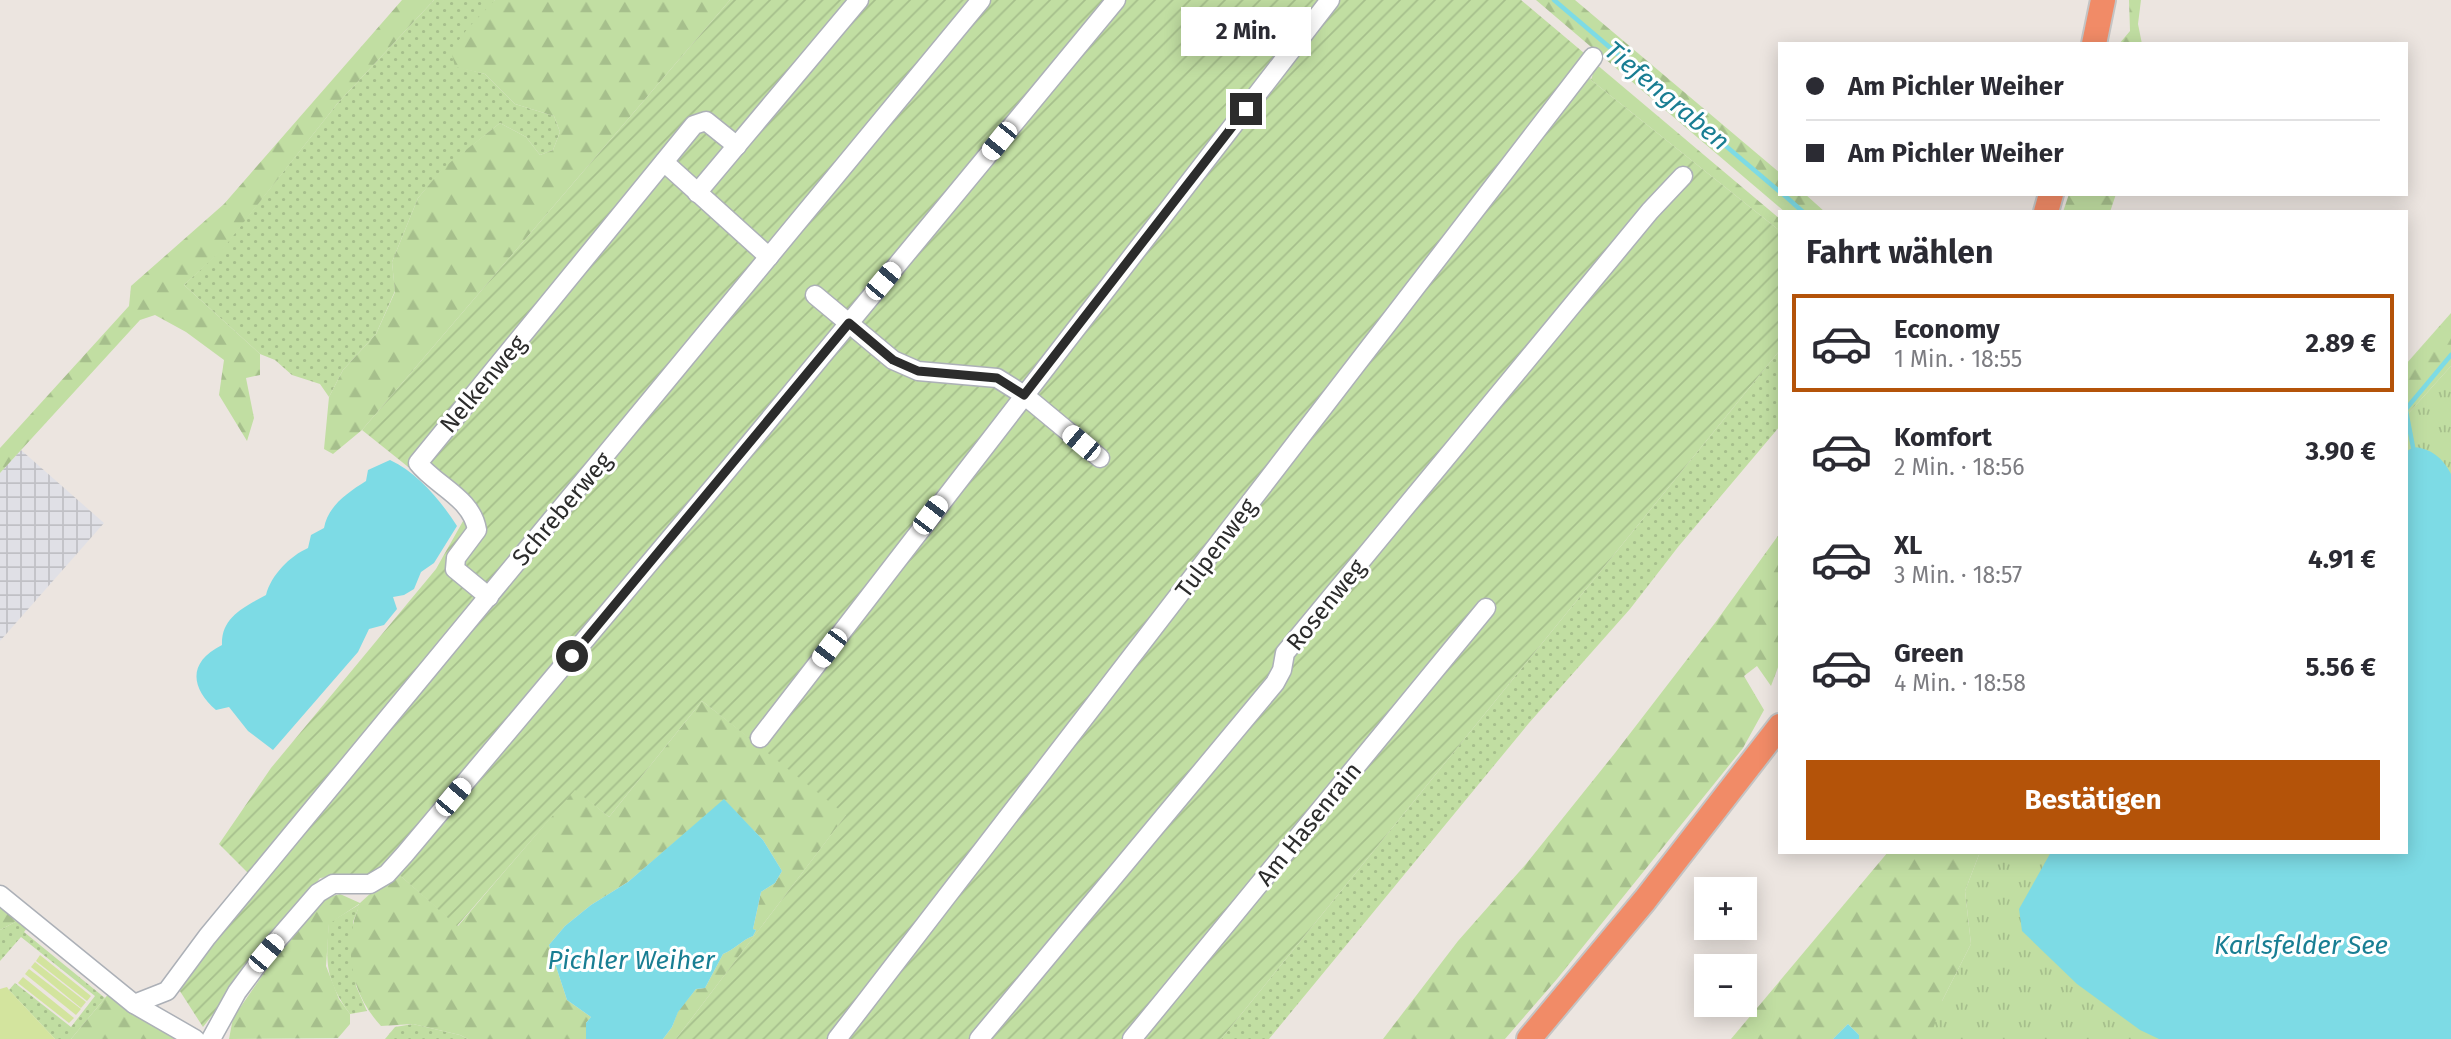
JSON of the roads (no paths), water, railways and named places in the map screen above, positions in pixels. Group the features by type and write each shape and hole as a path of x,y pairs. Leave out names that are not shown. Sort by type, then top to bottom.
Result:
{"highway":[{"path":"2094,42 2102,0"},
{"path":"1529,1039 1645,900 1778,729"}],"street":[{"path":"697,193 859,0"},
{"name":"Schreberweg","path":"134,1004 167,991 207,937 981,0"},
{"path":"211,1039 237,992 318,892 333,884 370,884 387,874 1116,0"},
{"path":"760,738 1330,0"},
{"name":"Tulpenweg","path":"837,1039 1593,57"},
{"name":"Nelkenweg","path":"489,597 454,569 456,558 477,530 469,507 425,472 418,463 694,125 706,121 737,146"},
{"path":"664,162 769,257"},
{"name":"Rosenweg","path":"979,1039 1275,683 1282,670 1285,653 1650,211 1683,176"},
{"path":"815,295 893,360 918,371 997,378 1024,395 1100,458"},
{"name":"Am Hasenrain","path":"1132,1039 1486,608"},
{"path":"0,895 134,1004 195,1039"}],"water":[{"name":"Karlsfelder See","path":"2413,447 2425,449 2436,455 2451,474 2451,1039 2159,1039 2140,1030 2077,984 2022,931 2019,909 2050,854 2408,854 2408,451"},
{"path":"390,460 410,472 428,489 457,526 434,563 421,572 414,589 393,597 397,609 384,625 369,629 358,652 273,750 248,731 229,707 216,710 207,701 198,684 198,667 203,659 222,645 225,627 235,614 266,595 272,580 282,567 308,548 311,535 324,528 326,520 339,501 366,481 368,470"},
{"name":"Pichler Weiher","path":"724,799 763,840 782,871 775,883 761,892 753,936 723,954 705,988 696,989 678,1012 663,1039 586,1039 586,1023 591,1017 567,1000 549,945 565,926 591,905 628,882"},
{"path":"1848,1024 1859,1035 1859,1039 1833,1039"}],"waterway":[{"name":"Tiefengraben","path":"1554,0 1778,190"},
{"name":"Tiefengraben","path":"1785,196 1801,210"},
{"path":"2408,407 2451,355"},
{"path":"2408,421 2413,447"}]}
